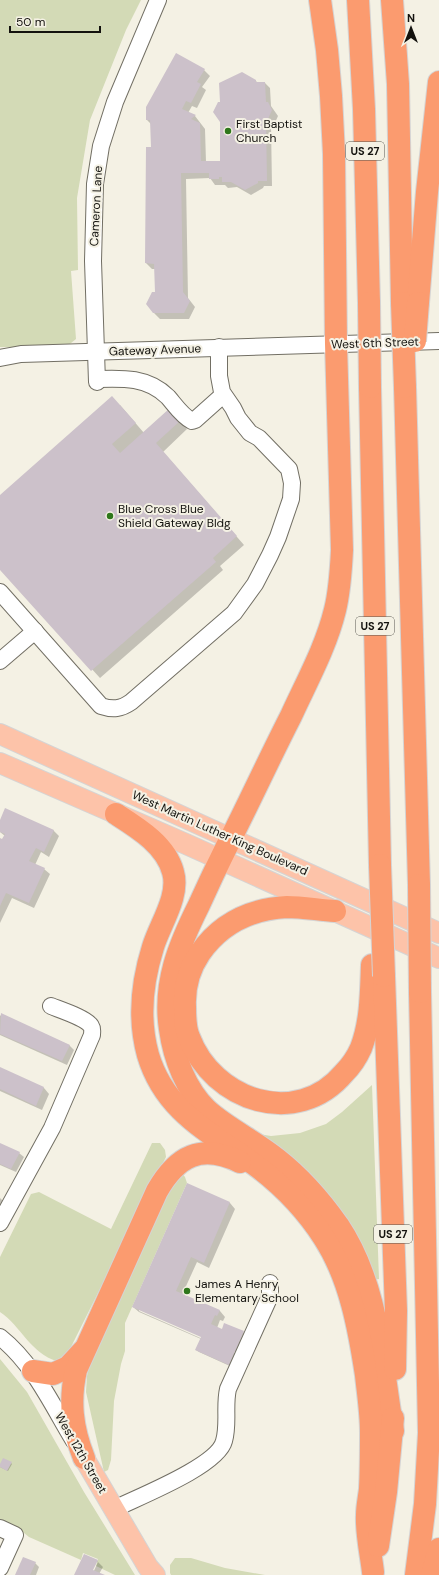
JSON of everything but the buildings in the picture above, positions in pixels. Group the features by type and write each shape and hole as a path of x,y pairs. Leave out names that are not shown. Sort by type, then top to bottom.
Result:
{"highway":[{"path":"320,0 327,50 334,154 336,344 342,550 336,608 322,650 186,931 178,950 173,970 169,987 168,1006 170,1029 175,1056 191,1089 206,1109 276,1159 299,1179 321,1202 339,1226 364,1279 373,1309 378,1331 384,1380 393,1431"},
{"name":"US 27","path":"358,0 364,110 369,303 380,865 378,971 396,1311 393,1431 386,1492 373,1573"},
{"name":"US 27","path":"392,0 410,303 406,419 419,885 429,1433 427,1481 416,1575"},
{"path":"410,303 427,192 439,82"},
{"path":"116,814 137,828 156,844 169,862 174,879 173,894 153,946 146,972 142,1002 143,1032 148,1054 158,1080 167,1095 187,1116 256,1166 296,1202 318,1229 332,1251 350,1296 359,1335 370,1407 371,1455 367,1517 373,1573"},
{"path":"335,911 288,907 258,910 231,922 209,940 192,964 186,983 185,1018 188,1036 196,1052 218,1080 231,1090 250,1098 271,1102 291,1103 304,1101 318,1096 336,1084 350,1066 360,1049 367,1028 371,998 378,971"},
{"path":"420,992 428,1064 439,1127"},
{"path":"84,1458 75,1434 72,1406 73,1386 76,1370 157,1191 168,1173 175,1165 196,1155 206,1153 224,1156 246,1166 296,1202"},
{"path":"33,1371 53,1374 68,1367 85,1348"},
{"path":"432,1575 439,1549"}],"main road":[{"name":"West Martin Luther King Boulevard","path":"0,734 439,933"},
{"name":"West Martin Luther King Boulevard","path":"0,763 220,859 439,958"},
{"name":"West 12th Street","path":"84,1458 148,1567 155,1575"}],"street":[{"name":"Cameron Lane","path":"158,0 115,102 101,146 95,184 93,260 97,381 121,378 147,382 166,395 192,421 223,395"},
{"name":"West 6th Street","path":"310,344 439,341"},
{"name":"Gateway Avenue","path":"0,358 21,354 310,344"},
{"path":"0,592 101,706 109,709 125,706 234,613 255,584 270,555 291,499 292,483 289,469 259,438 250,433 223,395 219,376 219,348"},
{"path":"0,650 32,628"},
{"path":"0,661 32,628"},
{"path":"0,1223 52,1128 92,1035 93,1030 90,1024 51,1006"},
{"path":"114,1509 209,1461 219,1450 224,1441 226,1399 228,1389 270,1296 270,1283"},
{"name":"West 12th Street","path":"0,1338 9,1344 33,1371 84,1458"},
{"path":"0,1528 16,1535 0,1568"}],"green space":[{"path":"0,0 141,0 126,30 90,120 77,198 78,270 71,271 76,339 66,347 0,347"},
{"path":"372,1085 379,1279 373,1280 247,1132 271,1136 300,1133 326,1124"},
{"path":"152,1143 160,1143 165,1150 166,1157 71,1347 64,1357 57,1361 48,1357 33,1346 0,1312 0,1257 31,1194 39,1192 111,1229"},
{"path":"182,1173 187,1183 125,1323 125,1351 114,1401 111,1460 108,1470 104,1472 86,1392 87,1376 95,1336 158,1199"},
{"path":"0,1359 27,1392 84,1492 135,1575 115,1575 96,1566 98,1559 83,1553 81,1560 29,1537 18,1528 0,1519"},
{"path":"175,1558 191,1558 225,1568 265,1575 171,1575 170,1565"}],"place":[{"name":"First Baptist Church","path":"228,131"},
{"name":"Blue Cross Blue Shield Gateway Bldg","path":"110,516"},
{"name":"James A Henry Elementary School","path":"187,1291"}]}
